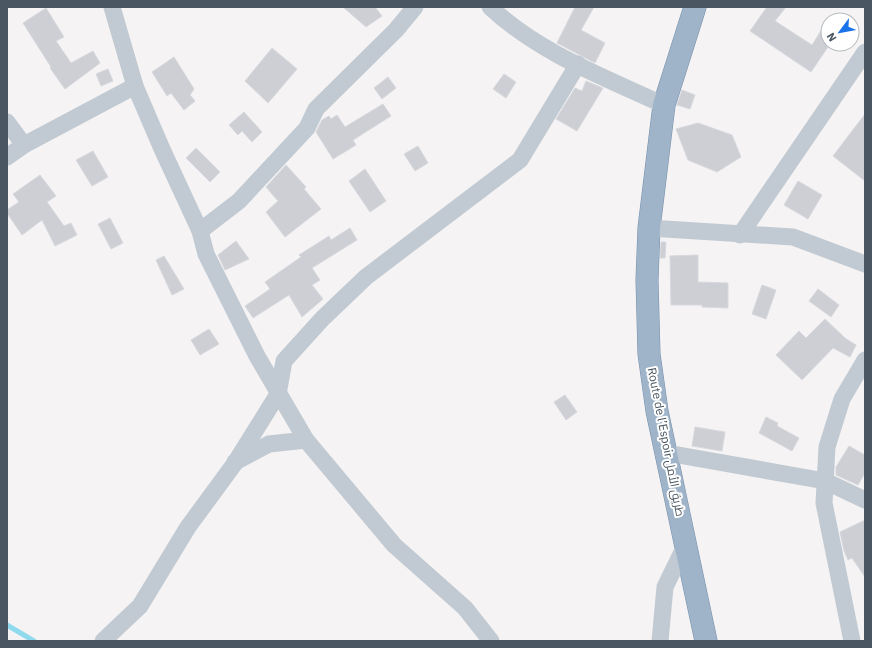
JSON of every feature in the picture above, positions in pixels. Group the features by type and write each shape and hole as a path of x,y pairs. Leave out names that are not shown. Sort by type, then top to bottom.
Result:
{"highway":[{"name":"Route de l’Espoir طريق الأمل","path":"695,7 664,104 649,228 646,280 649,354 657,411 706,641"}],"street":[{"path":"112,7 135,86 200,231 206,254 278,394 306,440 394,545 465,608 491,641"},
{"path":"200,231 239,201 308,128 316,109 396,30 415,7"},
{"path":"490,7 528,38 578,64 664,104"},
{"path":"740,235 865,52"},
{"path":"103,641 140,606 188,527 235,462 278,394 284,361 322,319 366,277 520,160 578,64"},
{"path":"7,157 24,145 135,86"},
{"path":"7,122 24,145"},
{"path":"649,228 740,235 793,237 865,264"},
{"path":"853,641 824,503 826,481 826,447 842,399 865,360"},
{"path":"235,462 269,444 306,440"},
{"path":"667,453 826,481 865,500"},
{"path":"660,641 665,587 686,544"},
{"path":"853,641 865,627"}],"building":[{"path":"343,7 375,7 382,16 366,27"},
{"path":"575,7 594,7 581,30 605,43 595,63 557,43"},
{"path":"767,7 786,7 775,21 812,45 820,32 820,52 825,52 811,72 750,31"},
{"path":"46,8 64,37 56,41 71,63 93,51 100,63 65,89 50,68 51,67 23,23"},
{"path":"272,48 297,69 268,103 245,81"},
{"path":"174,57 194,89 190,95 195,101 184,110 171,93 167,96 152,72"},
{"path":"108,69 113,81 101,86 96,74"},
{"path":"504,74 516,82 506,98 493,89"},
{"path":"388,77 396,88 382,99 374,88"},
{"path":"586,81 603,88 577,131 556,119 575,88 582,91"},
{"path":"682,90 695,95 690,109 677,105"},
{"path":"383,104 391,116 353,140 356,145 333,159 316,132 322,120 329,116 331,119 337,115 345,127"},
{"path":"244,112 262,132 252,142 242,131 238,135 229,125"},
{"path":"865,114 865,181 833,156"},
{"path":"698,123 732,135 741,157 717,172 688,160 676,129"},
{"path":"418,146 428,163 415,171 404,154"},
{"path":"196,148 220,172 210,182 186,158"},
{"path":"93,151 108,177 92,186 76,160"},
{"path":"286,165 306,187 304,189 321,209 285,237 266,212 278,201 266,187"},
{"path":"365,169 386,201 370,212 349,181"},
{"path":"40,175 56,196 47,202 64,226 71,223 77,235 55,246 42,220 22,235 7,213 7,210 19,202 13,194"},
{"path":"798,181 822,195 808,219 784,205"},
{"path":"110,218 123,243 111,249 98,224"},
{"path":"350,228 357,240 312,268 320,280 312,285 323,299 302,317 289,295 253,318 245,306 270,289 265,282 301,257 299,255 329,236 331,240"},
{"path":"236,241 249,259 225,270 218,255"},
{"path":"661,242 666,242 665,258 660,258"},
{"path":"698,255 698,282 728,283 728,308 702,307 702,305 671,305 670,256"},
{"path":"164,256 184,289 172,295 156,260"},
{"path":"762,285 776,290 766,319 752,314"},
{"path":"818,289 839,305 831,317 809,301"},
{"path":"825,319 845,338 856,345 850,357 833,348 802,380 776,355 799,331 806,338"},
{"path":"209,329 219,344 200,355 191,340"},
{"path":"565,395 577,412 566,420 554,402"},
{"path":"766,417 778,423 777,426 799,438 792,451 759,433"},
{"path":"695,427 725,432 722,451 692,446"},
{"path":"849,446 865,455 865,473 858,485 836,475 836,467"},
{"path":"865,520 865,577 852,558 848,560 844,551 840,532"}],"waterway":[{"path":"7,625 34,641"}]}
